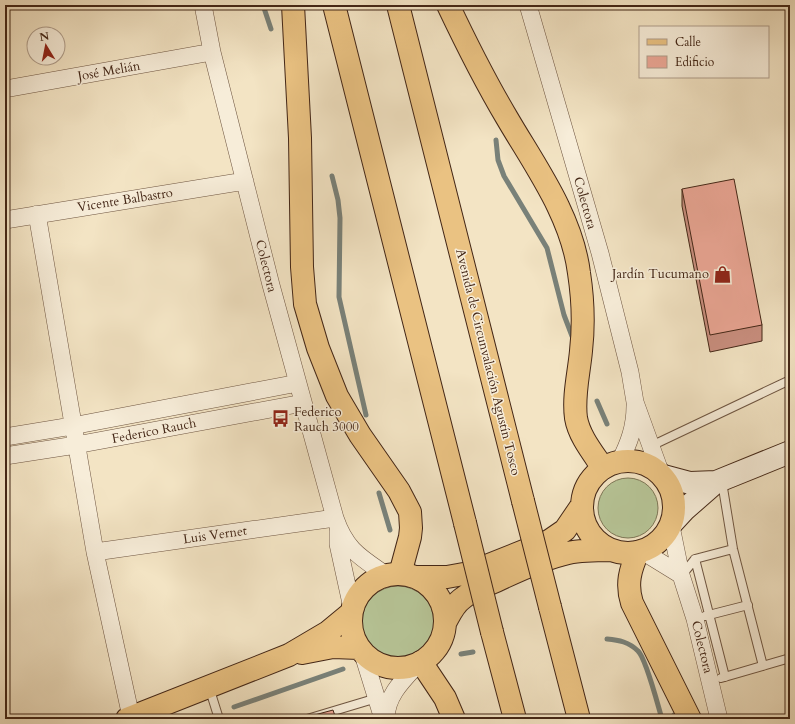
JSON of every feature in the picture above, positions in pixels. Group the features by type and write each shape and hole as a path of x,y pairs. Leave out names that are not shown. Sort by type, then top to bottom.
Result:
{"main road":[{"path":"293,5 300,138 301,256 306,304 318,348 337,396 360,435 399,491 410,512 410,537 400,575"},
{"path":"334,5 515,719"},
{"name":"Avenida de Circunvalación Agustín Tosco","path":"398,5 579,719"},
{"path":"448,5 495,98 556,202 571,238 579,271 583,322 576,394 576,418 584,439 612,465"},
{"path":"611,550 598,543 584,522 582,505 584,494 586,487 597,473 612,465 632,461 646,464 662,475 690,483 718,481 790,452"},
{"path":"445,623 454,607 469,593 555,557 568,553 588,550 611,550 625,553 640,552 660,542 668,532 675,511 674,496 671,487 662,475"},
{"path":"671,525 684,510 718,481"},
{"path":"400,575 421,579 431,587 439,597 444,609 445,623 443,635 438,647 429,657 420,663 401,668 385,666 368,658 352,636 352,611 359,594 366,586 400,575 447,577 469,572 549,541 565,530 582,505"},
{"path":"640,552 630,574 628,582 629,593 632,603 690,719"},
{"path":"129,718 289,655 332,629 352,611"},
{"path":"289,655 333,647 360,649"},
{"path":"420,663 445,698 454,719"}],"street":[{"name":"Colectora","path":"203,5 212,52 271,285 336,521 343,538 351,548 400,575"},
{"name":"Colectora","path":"528,5 600,253 630,372 635,402 662,475"},
{"name":"José Melián","path":"5,89 212,52"},
{"name":"Vicente Balbastro","path":"5,220 245,181"},
{"path":"37,214 72,426 95,552 129,718"},
{"name":"Federico Rauch","path":"5,437 72,426 298,383"},
{"name":"Colectora","path":"612,465 630,438 634,425 635,402"},
{"name":"Federico Rauch","path":"5,456 76,445 303,403"},
{"name":"Colectora","path":"336,521 338,544 352,611"},
{"name":"Luis Vernet","path":"95,552 336,521"},
{"name":"Colectora","path":"671,525 681,575 702,617 718,679 719,719"},
{"path":"640,552 681,575"},
{"path":"360,649 384,719"},
{"path":"384,719 392,694 405,677 420,663"}],"lane":[{"path":"651,446 790,380"},
{"path":"718,481 733,549 763,666"},
{"path":"681,575 695,560 733,549"},
{"path":"695,560 702,617 748,605"},
{"path":"718,679 790,658"},
{"path":"209,687 219,719"},
{"path":"307,719 377,698"}],"green space":[{"path":"628,478 645,483 653,491 658,508 653,525 645,533 628,538 611,533 603,525 598,508 603,491 611,483"},
{"path":"398,586 418,592 428,602 434,622 428,642 418,652 398,658 378,652 368,642 362,622 368,602 378,592"}],"building":[{"name":"Jardín Tucumano","path":"734,179 762,325 710,335 682,189"},
{"path":"333,710 336,719 307,719 307,717"}],"waterway":[{"path":"263,5 271,29"},
{"path":"496,140 498,160 504,176 547,248 564,315 572,336"},
{"path":"332,176 338,200 340,218 339,297 366,415"},
{"path":"597,401 607,424"},
{"path":"379,493 390,530"},
{"path":"607,639 620,641 627,644 635,648 641,655 648,672 662,719"},
{"path":"461,654 473,652"},
{"path":"234,707 343,669"}],"place":[{"name":"Jardín Tucumano","path":"722,274"},
{"name":"Federico Rauch 3000","path":"281,419"}]}
